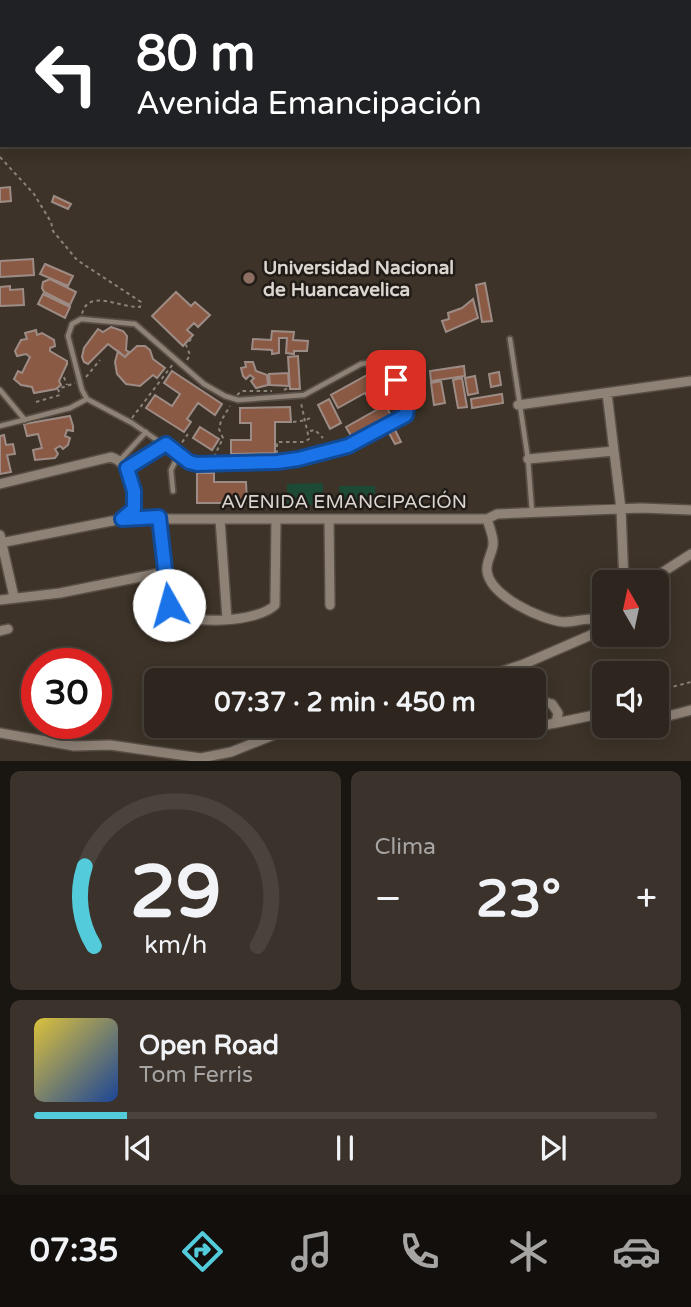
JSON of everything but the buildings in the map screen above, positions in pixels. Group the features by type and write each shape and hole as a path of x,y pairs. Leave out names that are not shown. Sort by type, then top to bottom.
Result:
{"street":[{"path":"518,405 691,381"},
{"path":"607,393 621,509 623,570"},
{"path":"528,459 614,451"},
{"path":"0,484 111,457 124,464 134,491 134,509 122,519"},
{"name":"AVENIDA EMANCIPACIÓN","path":"1,540 122,519 159,517 487,519 497,514 621,509 691,510"},
{"path":"159,517 169,605 176,614 190,618 227,620 258,616 275,605 276,519"},
{"path":"220,519 227,620"},
{"path":"329,519 330,605"},
{"path":"487,519 494,541 487,561 487,572 489,579 500,592 528,612 565,622 592,619"},
{"path":"1,540 15,597"},
{"path":"666,570 691,554"},
{"path":"0,600 60,593 165,572"},
{"path":"509,668 534,661 592,634"},
{"path":"546,702 552,704 558,713 556,723"},
{"path":"669,716 691,710"},
{"path":"546,725 592,716"},
{"path":"0,733 74,746 110,745 201,758 231,752 266,738"}],"lane":[{"path":"81,319 135,324 204,384 234,399 249,401 299,396 370,362 380,365 396,380 404,390 409,404 404,418 348,446 277,462 197,464 129,421 87,399 68,333 72,324 81,319"},
{"path":"510,339 528,459 532,513"},
{"path":"0,390 24,420"},
{"path":"0,426 75,406 87,399"},
{"path":"124,464 146,432"},
{"path":"124,464 166,444"},
{"path":"173,491 171,470 177,453"}],"path":[{"path":"0,157 34,194 51,222 53,231 77,260 141,302 139,307 132,307 99,300 89,301 84,305 81,319"},
{"path":"182,366 190,355 186,345 192,338"},
{"path":"36,402 60,395 58,390 89,375 100,360"},
{"path":"129,421 176,361"},
{"path":"64,377 68,386"},
{"path":"211,464 223,438 219,429 221,421 238,393 284,391 290,387"},
{"path":"277,462 277,442 309,439 299,396"},
{"path":"48,398 51,413"},
{"path":"293,422 312,416"},
{"path":"309,431 315,430 323,438"},
{"path":"177,453 188,434"},
{"path":"297,442 298,459"},
{"path":"669,688 691,682"}],"green space":[{"path":"323,483 323,505 287,505 287,484"},
{"path":"339,486 375,486 375,507 339,507"}],"place":[{"name":"Universidad Nacional de Huancavelica","path":"249,278"}],"route":[{"path":"169,605 159,517 122,519 134,509 135,501 127,468 166,444 189,462 197,464 277,462 348,446 404,418 408,400 396,380"}]}
